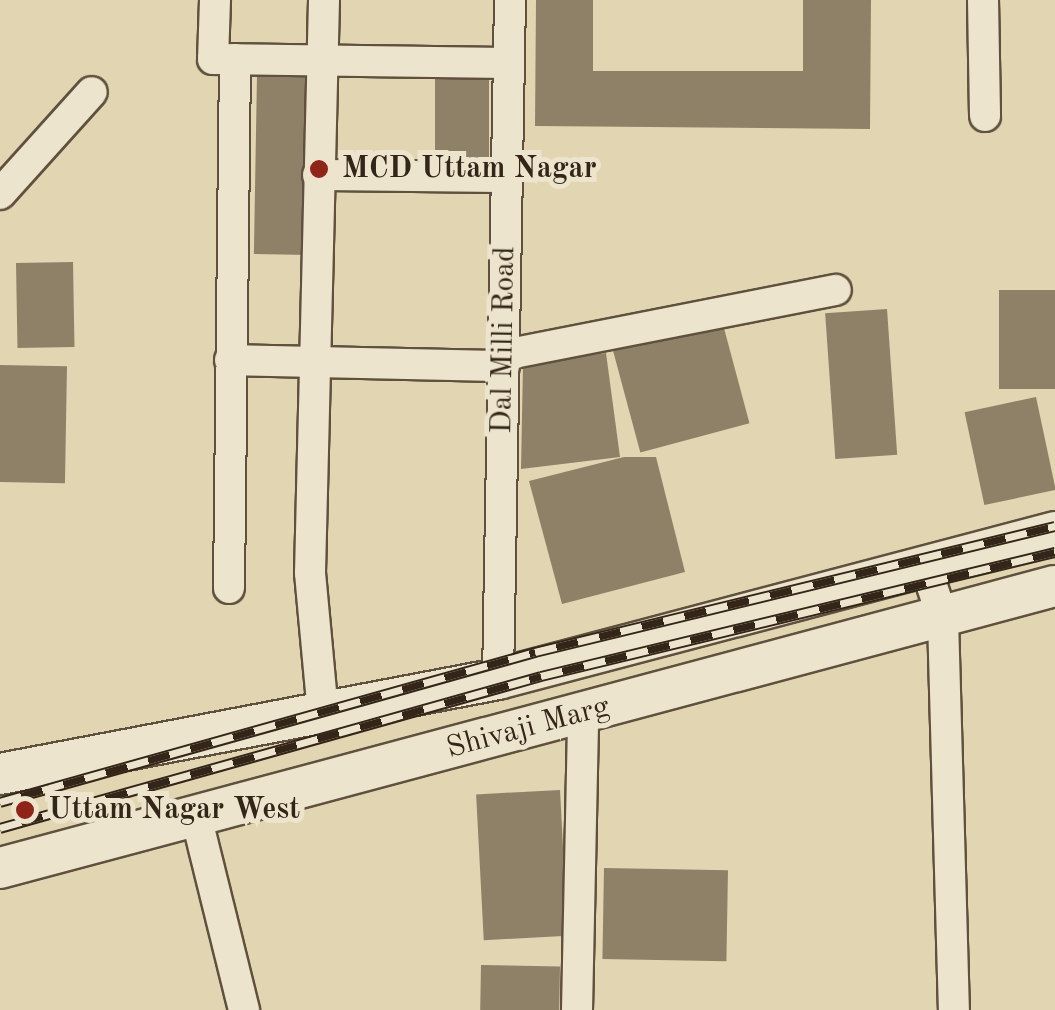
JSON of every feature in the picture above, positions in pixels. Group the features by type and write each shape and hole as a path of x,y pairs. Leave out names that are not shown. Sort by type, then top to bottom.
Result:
{"main road":[{"name":"Shivaji Marg","path":"0,774 498,679 1055,532"},
{"name":"Shivaji Marg","path":"0,868 1055,586"}],"street":[{"path":"215,0 212,59 509,63"},
{"path":"324,0 312,364 310,572 324,713"},
{"name":"Dal Milli Road","path":"498,679 510,0"},
{"path":"983,0 984,116"},
{"path":"229,588 235,59"},
{"path":"0,194 92,92"},
{"path":"318,175 508,178"},
{"path":"230,360 312,364 504,361 836,290"},
{"path":"926,568 943,619 954,1010"},
{"path":"578,1010 583,713"},
{"path":"196,816 244,1010"}],"building":[{"path":"536,0 593,0 593,71 803,71 803,0 871,0 870,129 535,126"},
{"path":"257,75 312,76 309,255 254,254"},
{"path":"435,79 489,79 489,170 435,170"},
{"path":"73,262 74,347 17,348 16,263"},
{"path":"999,290 1055,290 1055,389 999,389"},
{"path":"887,309 897,455 835,459 825,313"},
{"path":"721,317 749,423 640,452 612,346"},
{"path":"606,353 620,457 521,469 523,364"},
{"path":"0,365 67,366 65,483 0,482"},
{"path":"1036,397 1055,490 984,505 965,412"},
{"path":"624,457 656,457 685,572 562,604 529,481"},
{"path":"560,790 568,936 484,940 476,794"},
{"path":"604,868 728,870 726,961 602,959"},
{"path":"481,965 560,966 559,1010 480,1010"}],"railway":[{"path":"0,802 535,652 1055,526"},
{"path":"0,828 541,676 1055,552"}],"place":[{"name":"MCD Uttam Nagar","path":"319,169"},
{"name":"Uttam Nagar West","path":"25,810"}]}
